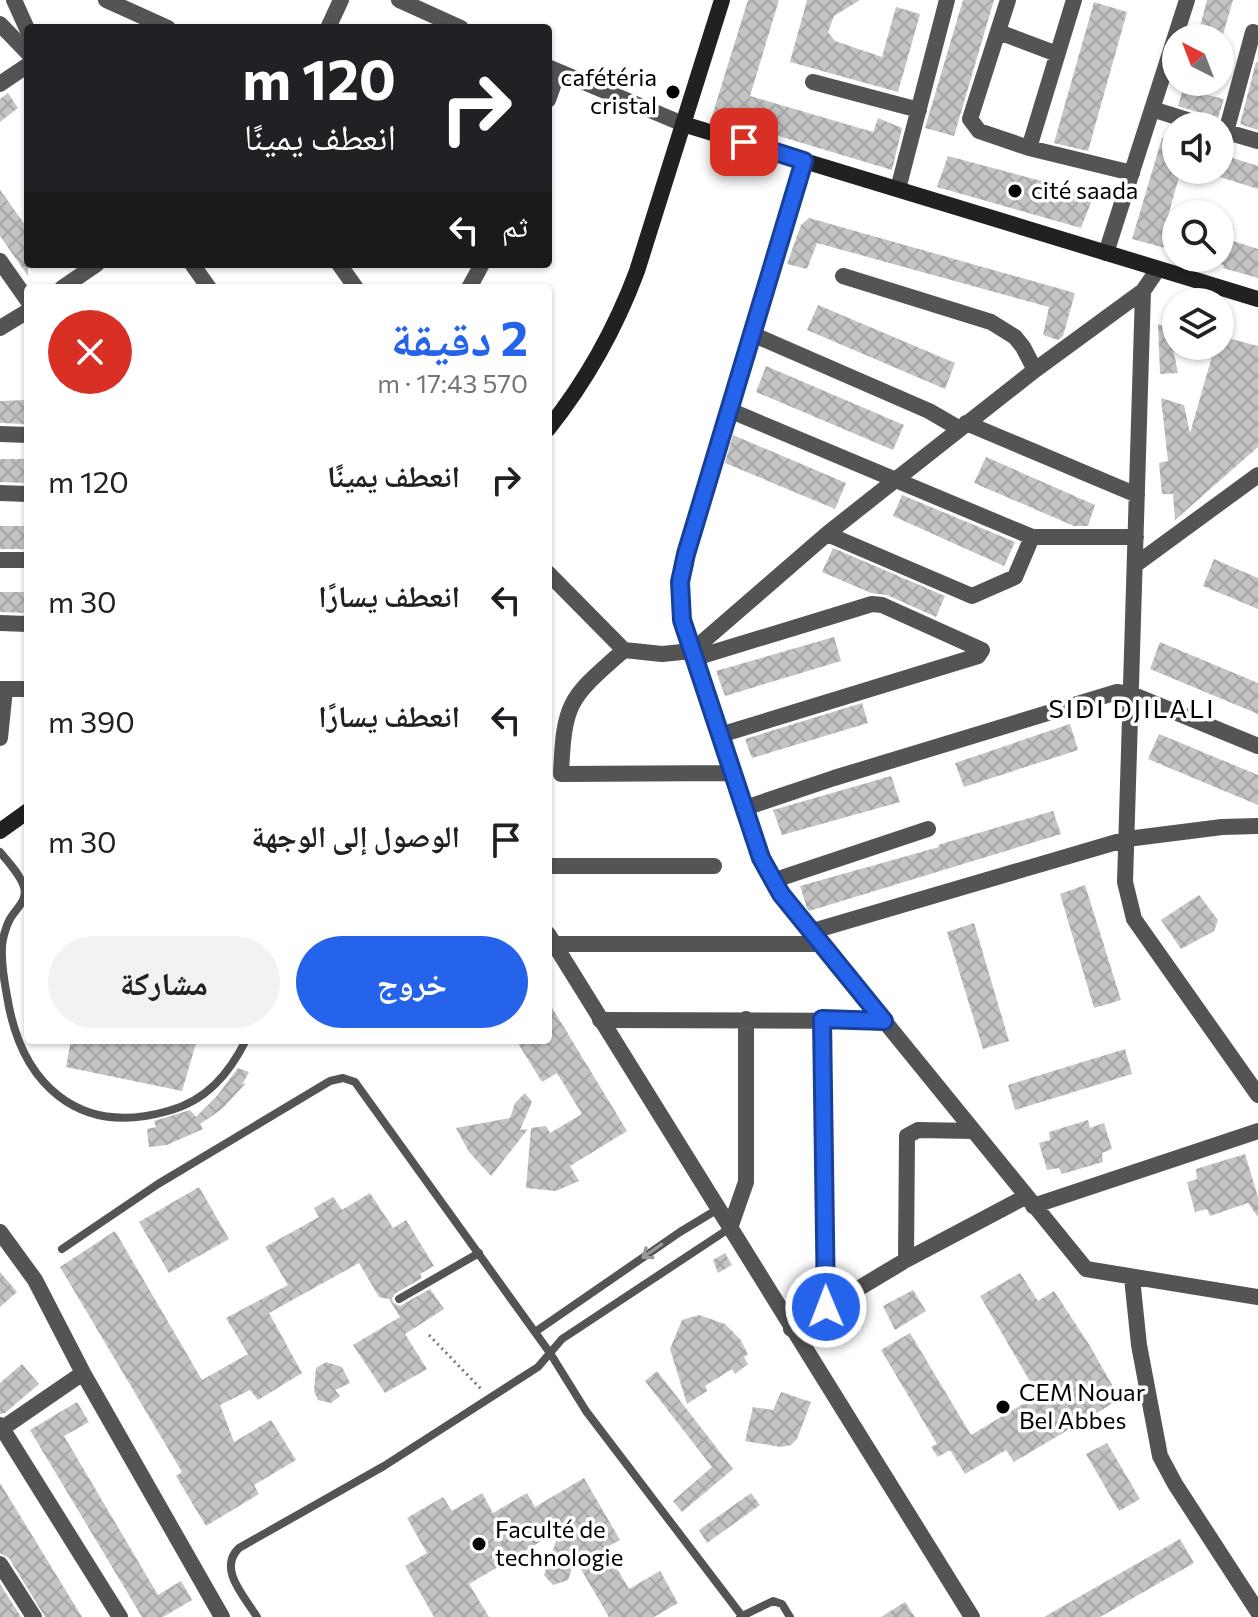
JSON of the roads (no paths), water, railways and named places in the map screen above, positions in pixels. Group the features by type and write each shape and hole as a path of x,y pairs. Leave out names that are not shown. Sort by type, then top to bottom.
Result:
{"main road":[{"path":"552,424 577,394 606,346 622,310 722,0"},
{"path":"683,124 1258,299"},
{"path":"0,831 24,814"}],"street":[{"path":"14,0 25,24"},
{"path":"106,0 159,24"},
{"path":"330,24 341,0"},
{"path":"399,0 452,24"},
{"path":"898,189 947,0"},
{"path":"1008,0 970,119 973,126 979,131 1029,148 1132,173"},
{"path":"1029,148 1074,0"},
{"path":"1106,253 1186,0"},
{"path":"0,24 24,49"},
{"path":"999,32 1057,54"},
{"path":"1229,112 1253,32"},
{"path":"0,84 24,68"},
{"path":"553,70 683,124"},
{"path":"813,82 919,110"},
{"path":"1152,109 1162,112"},
{"path":"1234,134 1258,141"},
{"path":"804,161 680,582 682,620 761,858 772,881 1086,1269 1258,1297"},
{"path":"0,261 24,295"},
{"path":"68,284 91,268"},
{"path":"693,655 827,534 1035,370 1143,291 1158,269"},
{"path":"843,276 991,322 1015,337 1035,370"},
{"path":"1143,291 1125,882 1134,919 1258,1095"},
{"path":"0,328 24,313"},
{"path":"752,334 963,426 1137,495"},
{"path":"729,410 1032,537 1136,537"},
{"path":"0,434 24,435"},
{"path":"1135,565 1257,476"},
{"path":"0,493 24,494"},
{"path":"827,534 972,596 1015,577 1032,537"},
{"path":"0,560 24,560"},
{"path":"552,577 624,650 693,655 872,604 882,605 982,650 978,656 720,735"},
{"path":"0,623 24,624"},
{"path":"624,650 582,687 570,705 554,774 733,773"},
{"path":"0,738 2,689 24,689"},
{"path":"745,808 1117,692 1131,694 1258,746"},
{"path":"552,939 818,938 1127,839 1222,827 1258,826"},
{"path":"772,881 928,829"},
{"path":"552,866 714,866"},
{"path":"552,941 972,1617"},
{"path":"730,1228 746,1182 746,1019"},
{"path":"822,1019 826,1307"},
{"path":"600,1020 884,1021"},
{"path":"906,1260 907,1136 918,1130 973,1131"},
{"path":"791,1329 906,1260 1029,1201 1258,1131"},
{"path":"718,1209 737,1204"},
{"path":"0,1232 35,1280 216,1615"},
{"path":"0,1266 14,1254"},
{"path":"1132,1278 1139,1345 1160,1456 1258,1612"},
{"path":"83,1373 1,1428 120,1617"},
{"path":"0,1564 34,1617"}],"lane":[{"path":"0,852 24,887"},
{"path":"24,896 10,920 2,945 9,1011 21,1048 34,1073 63,1100 111,1118 142,1118 171,1110 200,1100 224,1075 243,1044"},
{"path":"62,1249 177,1173 330,1081 343,1078 359,1086 550,1353 595,1424 741,1617 773,1601 782,1604 790,1617"},
{"path":"535,1332 718,1209"},
{"path":"257,1617 231,1576 229,1564 234,1553 384,1466 491,1398 538,1367 562,1339 730,1228"},
{"path":"399,1299 479,1253"}],"place":[{"name":"cafétéria cristal","path":"673,92"},
{"name":"cité saada","path":"1015,191"},
{"name":"CEM Nouar Bel Abbes","path":"1003,1407"},
{"name":"Faculté de technologie","path":"479,1544"}],"district":[{"name":"SIDI DJILALI","path":"1132,709"}]}
